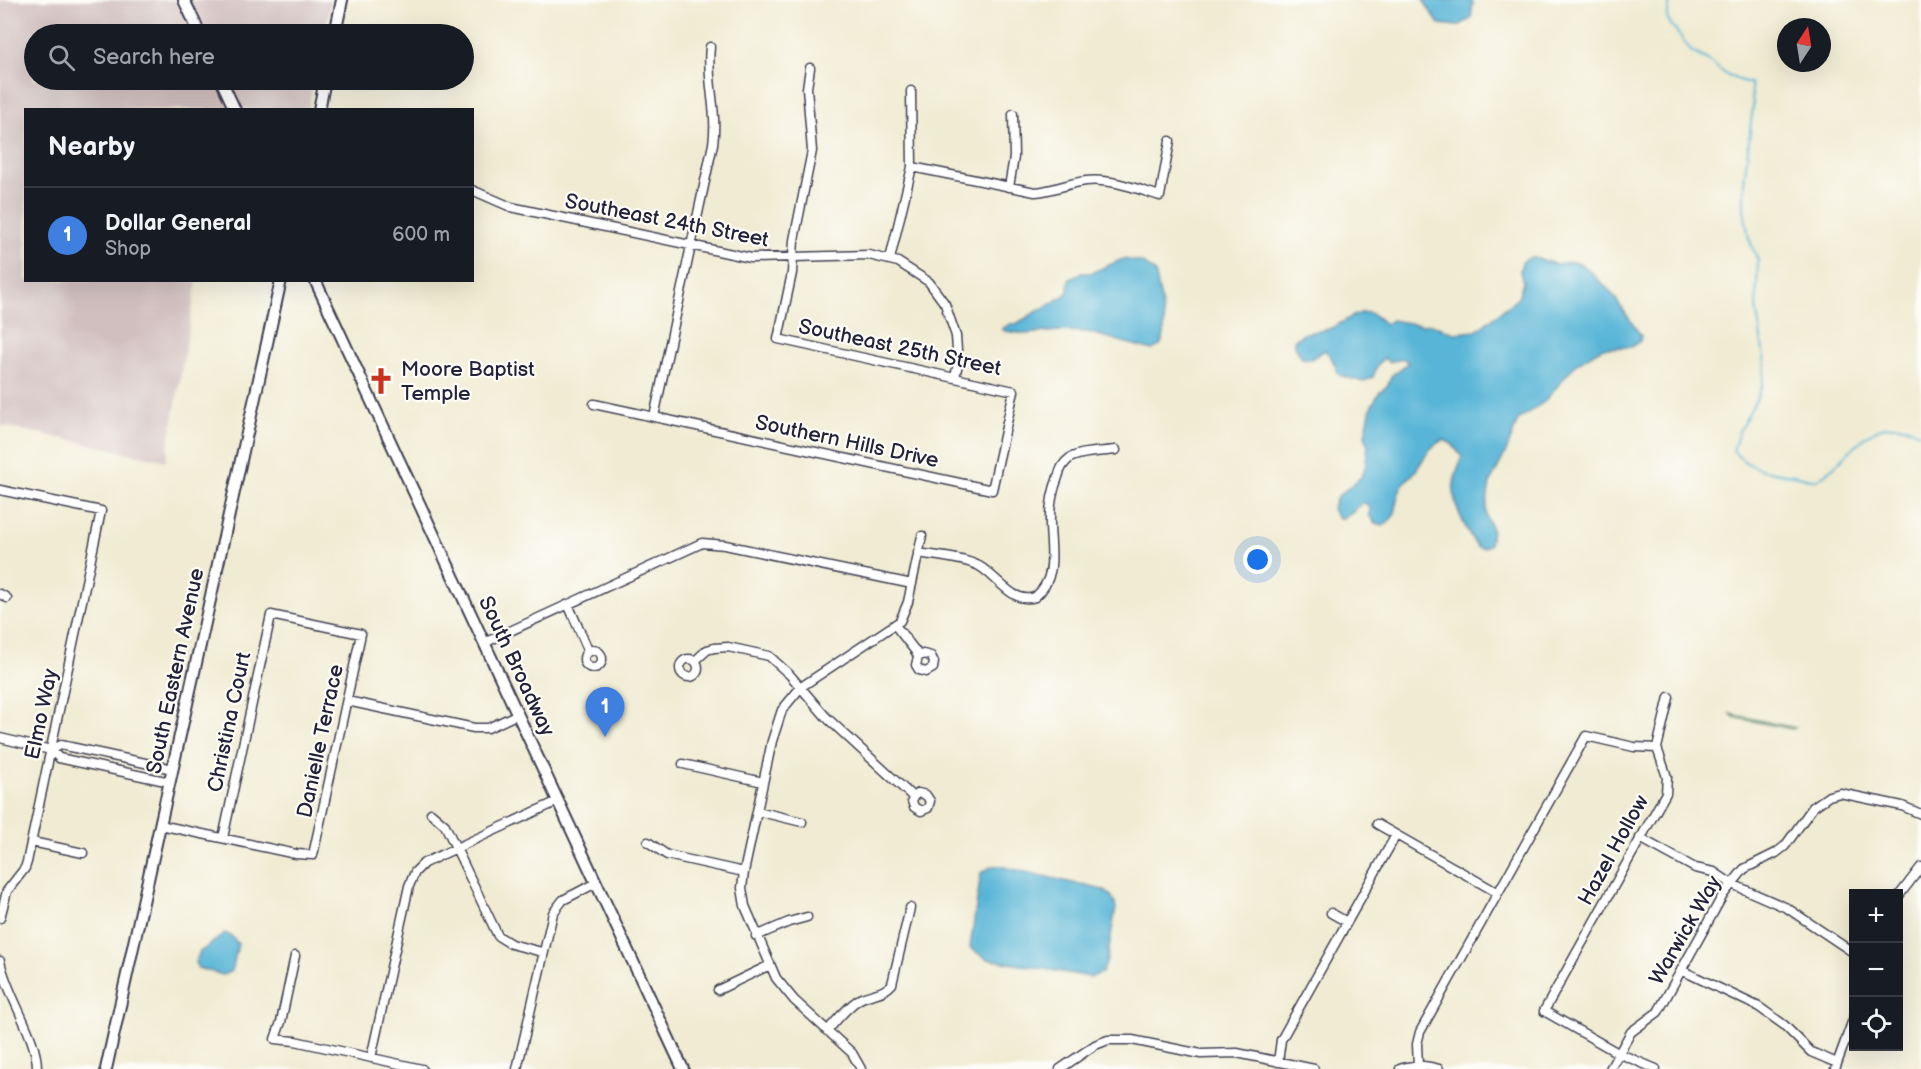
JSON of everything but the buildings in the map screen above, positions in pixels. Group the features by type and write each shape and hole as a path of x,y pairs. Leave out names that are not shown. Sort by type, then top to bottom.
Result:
{"street":[{"path":"184,0 195,24"},
{"path":"337,24 342,0"},
{"path":"654,417 715,132 715,114 708,68 710,47"},
{"path":"793,258 794,240 812,151 807,88 810,68"},
{"path":"226,90 234,108"},
{"path":"318,108 323,90"},
{"path":"890,259 912,167 911,91"},
{"path":"1009,187 1014,157 1013,114"},
{"path":"912,167 1035,192 1096,180 1120,184 1160,196 1170,141"},
{"name":"Southeast 24th Street","path":"474,191 511,207 751,258 869,255 890,259 908,267 929,282 945,304 954,325 957,343 958,364 955,377"},
{"name":"Southeast 25th Street","path":"793,258 778,339 1014,390"},
{"name":"South Eastern Avenue","path":"106,1069 281,282"},
{"name":"South Broadway","path":"316,282 683,1069"},
{"name":"Southern Hills Drive","path":"594,404 992,490 1014,390"},
{"path":"918,553 978,565 1014,594 1026,599 1035,597 1049,579 1053,554 1051,504 1061,467 1069,459 1078,455 1116,450"},
{"name":"Elmo Way","path":"0,490 101,511 32,842 25,868 7,891 0,918"},
{"path":"861,1069 852,1053 784,990 756,936 745,906 742,888 776,724 783,710 801,687 895,625 906,611 922,536"},
{"path":"484,643 702,543 725,545 912,584"},
{"path":"568,604 589,652"},
{"name":"Christina Court","path":"223,837 272,615 361,634"},
{"path":"895,625 918,657"},
{"name":"Danielle Terrace","path":"223,837 296,854 313,855 361,634"},
{"path":"695,661 707,650 714,648 728,647 766,655 780,665 826,717 913,797"},
{"path":"1418,1066 1417,1044 1420,1032 1586,736 1634,747 1657,748 1669,697"},
{"path":"347,701 474,728 488,728 518,714"},
{"path":"0,738 51,750 59,758 170,782"},
{"path":"51,750 61,745 173,769"},
{"name":"Hazel Hollow","path":"1618,1053 1544,1011 1665,793 1667,777 1657,748"},
{"path":"683,764 763,782"},
{"name":"Warwick Way","path":"1610,1069 1631,1032 1658,1012 1743,869 1776,854 1785,846 1813,807 1829,796 1840,793 1902,806 1921,814"},
{"path":"371,1058 412,878 418,867 558,801"},
{"path":"757,812 802,822"},
{"path":"431,813 445,825 498,936 511,944 542,952"},
{"path":"1377,824 1498,893"},
{"path":"160,825 223,837"},
{"path":"1278,1062 1281,1040 1396,835"},
{"path":"1640,838 1695,868 1714,872 1732,884 1787,908 1849,950"},
{"path":"32,842 83,853"},
{"path":"648,842 667,855 744,872"},
{"path":"1903,892 1921,867"},
{"path":"518,1069 542,952 553,913 557,906 571,895 597,883"},
{"path":"827,1031 850,1006 864,997 883,992 892,984 910,908"},
{"path":"1331,913 1347,922"},
{"path":"756,936 807,917"},
{"path":"295,956 281,1022 275,1039 295,1041 422,1069"},
{"path":"0,961 6,986 34,1048 37,1069"},
{"path":"718,990 770,965"},
{"path":"1681,970 1759,1006 1784,1025 1811,1052 1836,1066 1849,1031"},
{"path":"1060,1069 1095,1045 1108,1041 1132,1040 1201,1054 1237,1053 1314,1069"},
{"path":"1618,1053 1656,1069"},
{"path":"1400,1069 1408,1066 1429,1066 1439,1069"}],"shaded area":[{"path":"0,0 331,0 326,24 24,24 24,90 312,90 308,108 24,108 24,282 197,282 166,461 0,425"}],"green space":[{"path":"1731,714 1795,728 1742,719"}],"water":[{"path":"1423,0 1471,0 1473,2 1471,19 1458,26 1439,24"},
{"path":"1531,257 1555,264 1573,262 1583,265 1611,292 1641,336 1640,341 1631,347 1602,348 1576,364 1544,402 1518,420 1506,452 1490,483 1486,516 1492,529 1490,544 1483,548 1477,547 1461,517 1455,500 1454,484 1462,457 1452,444 1444,440 1430,450 1403,484 1390,521 1384,525 1375,523 1369,515 1370,508 1364,502 1349,515 1338,518 1332,509 1337,497 1361,477 1365,468 1368,446 1365,435 1371,407 1379,393 1388,385 1391,376 1408,363 1404,359 1388,362 1385,358 1378,364 1373,377 1363,382 1339,375 1331,357 1325,350 1311,359 1302,358 1294,345 1294,340 1306,333 1329,329 1364,312 1378,317 1385,325 1392,320 1421,325 1431,324 1454,333 1476,331 1518,298 1523,282 1520,271 1522,262"},
{"path":"1123,259 1141,262 1155,272 1164,320 1163,339 1158,347 1152,350 1087,332 1059,331 1026,334 1002,329 1010,324 1016,324 1062,297 1068,292 1069,280 1081,273 1091,273"},
{"path":"992,866 1103,890 1110,896 1116,908 1106,964 1102,973 1090,977 987,959 970,948 981,873"},
{"path":"226,933 238,944 232,971 223,975 198,968 195,963 200,952"}],"waterway":[{"path":"1670,0 1667,19 1692,52 1706,59 1728,76 1751,84 1753,106 1744,182 1744,210 1749,239 1758,260 1756,306 1765,364 1762,386 1740,429 1733,450 1745,462 1760,469 1817,480 1876,430 1889,426 1904,427 1921,434"}],"place":[{"name":"Moore Baptist Temple","path":"381,381"},
{"name":"Dollar General","path":"605,737"}]}
